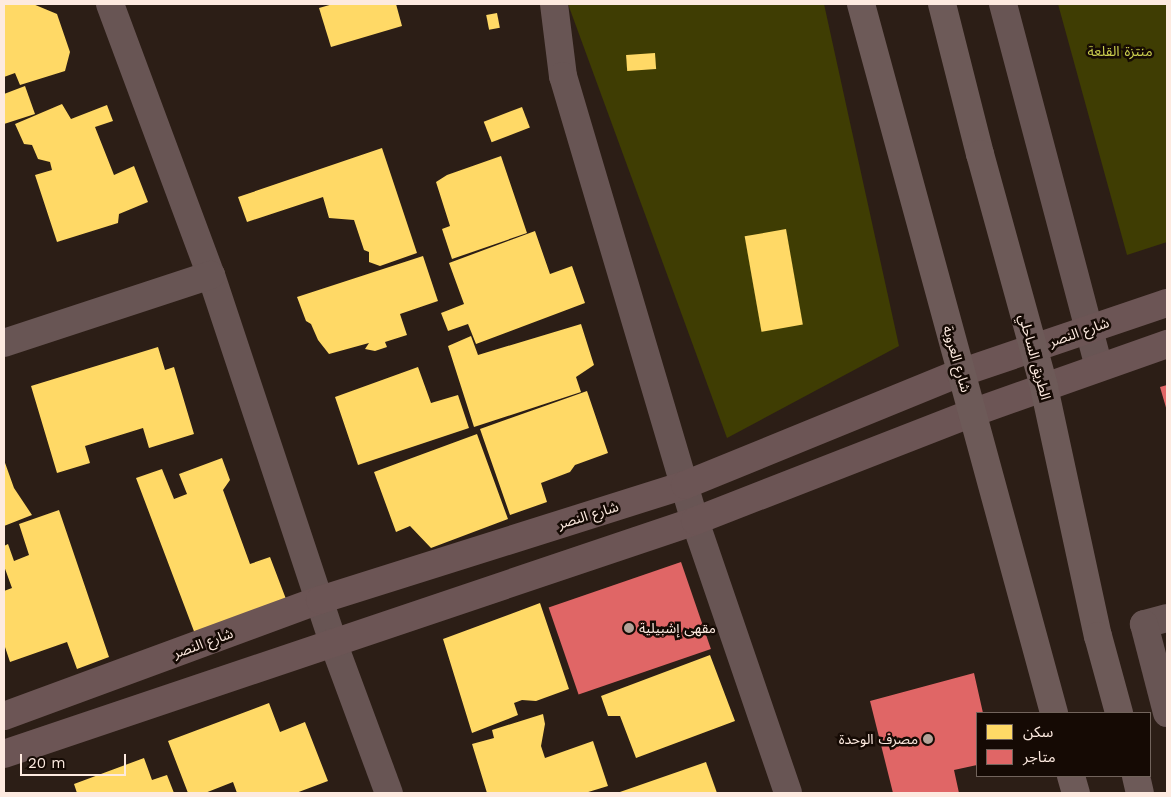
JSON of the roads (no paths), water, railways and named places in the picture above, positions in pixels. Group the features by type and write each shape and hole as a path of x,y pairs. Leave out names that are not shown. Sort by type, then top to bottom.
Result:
{"highway":[{"name":"شارع العروبة","path":"861,4 1054,712"},
{"name":"الطريق الساحلي","path":"942,4 1032,348 1044,387 1098,636 1119,712"},
{"path":"1071,777 1076,793"},
{"path":"1136,777 1140,793"}],"street":[{"path":"110,4 212,275 334,642 389,793"},
{"path":"554,4 563,76 695,521 788,793"},
{"path":"1004,4 1099,368"},
{"path":"4,343 212,275"},
{"name":"شارع النصر","path":"4,716 320,600 685,485 960,373 1167,303"},
{"path":"4,754 695,521 972,413 1167,344"},
{"path":"1167,618 1144,624 1167,713"}],"place":[{"name":"مقهى إشبيلية","path":"629,628"},
{"name":"مصرف الوحدة","path":"928,739"}],"park label":[{"name":"منتزة القلعة","path":"1120,51"}]}
